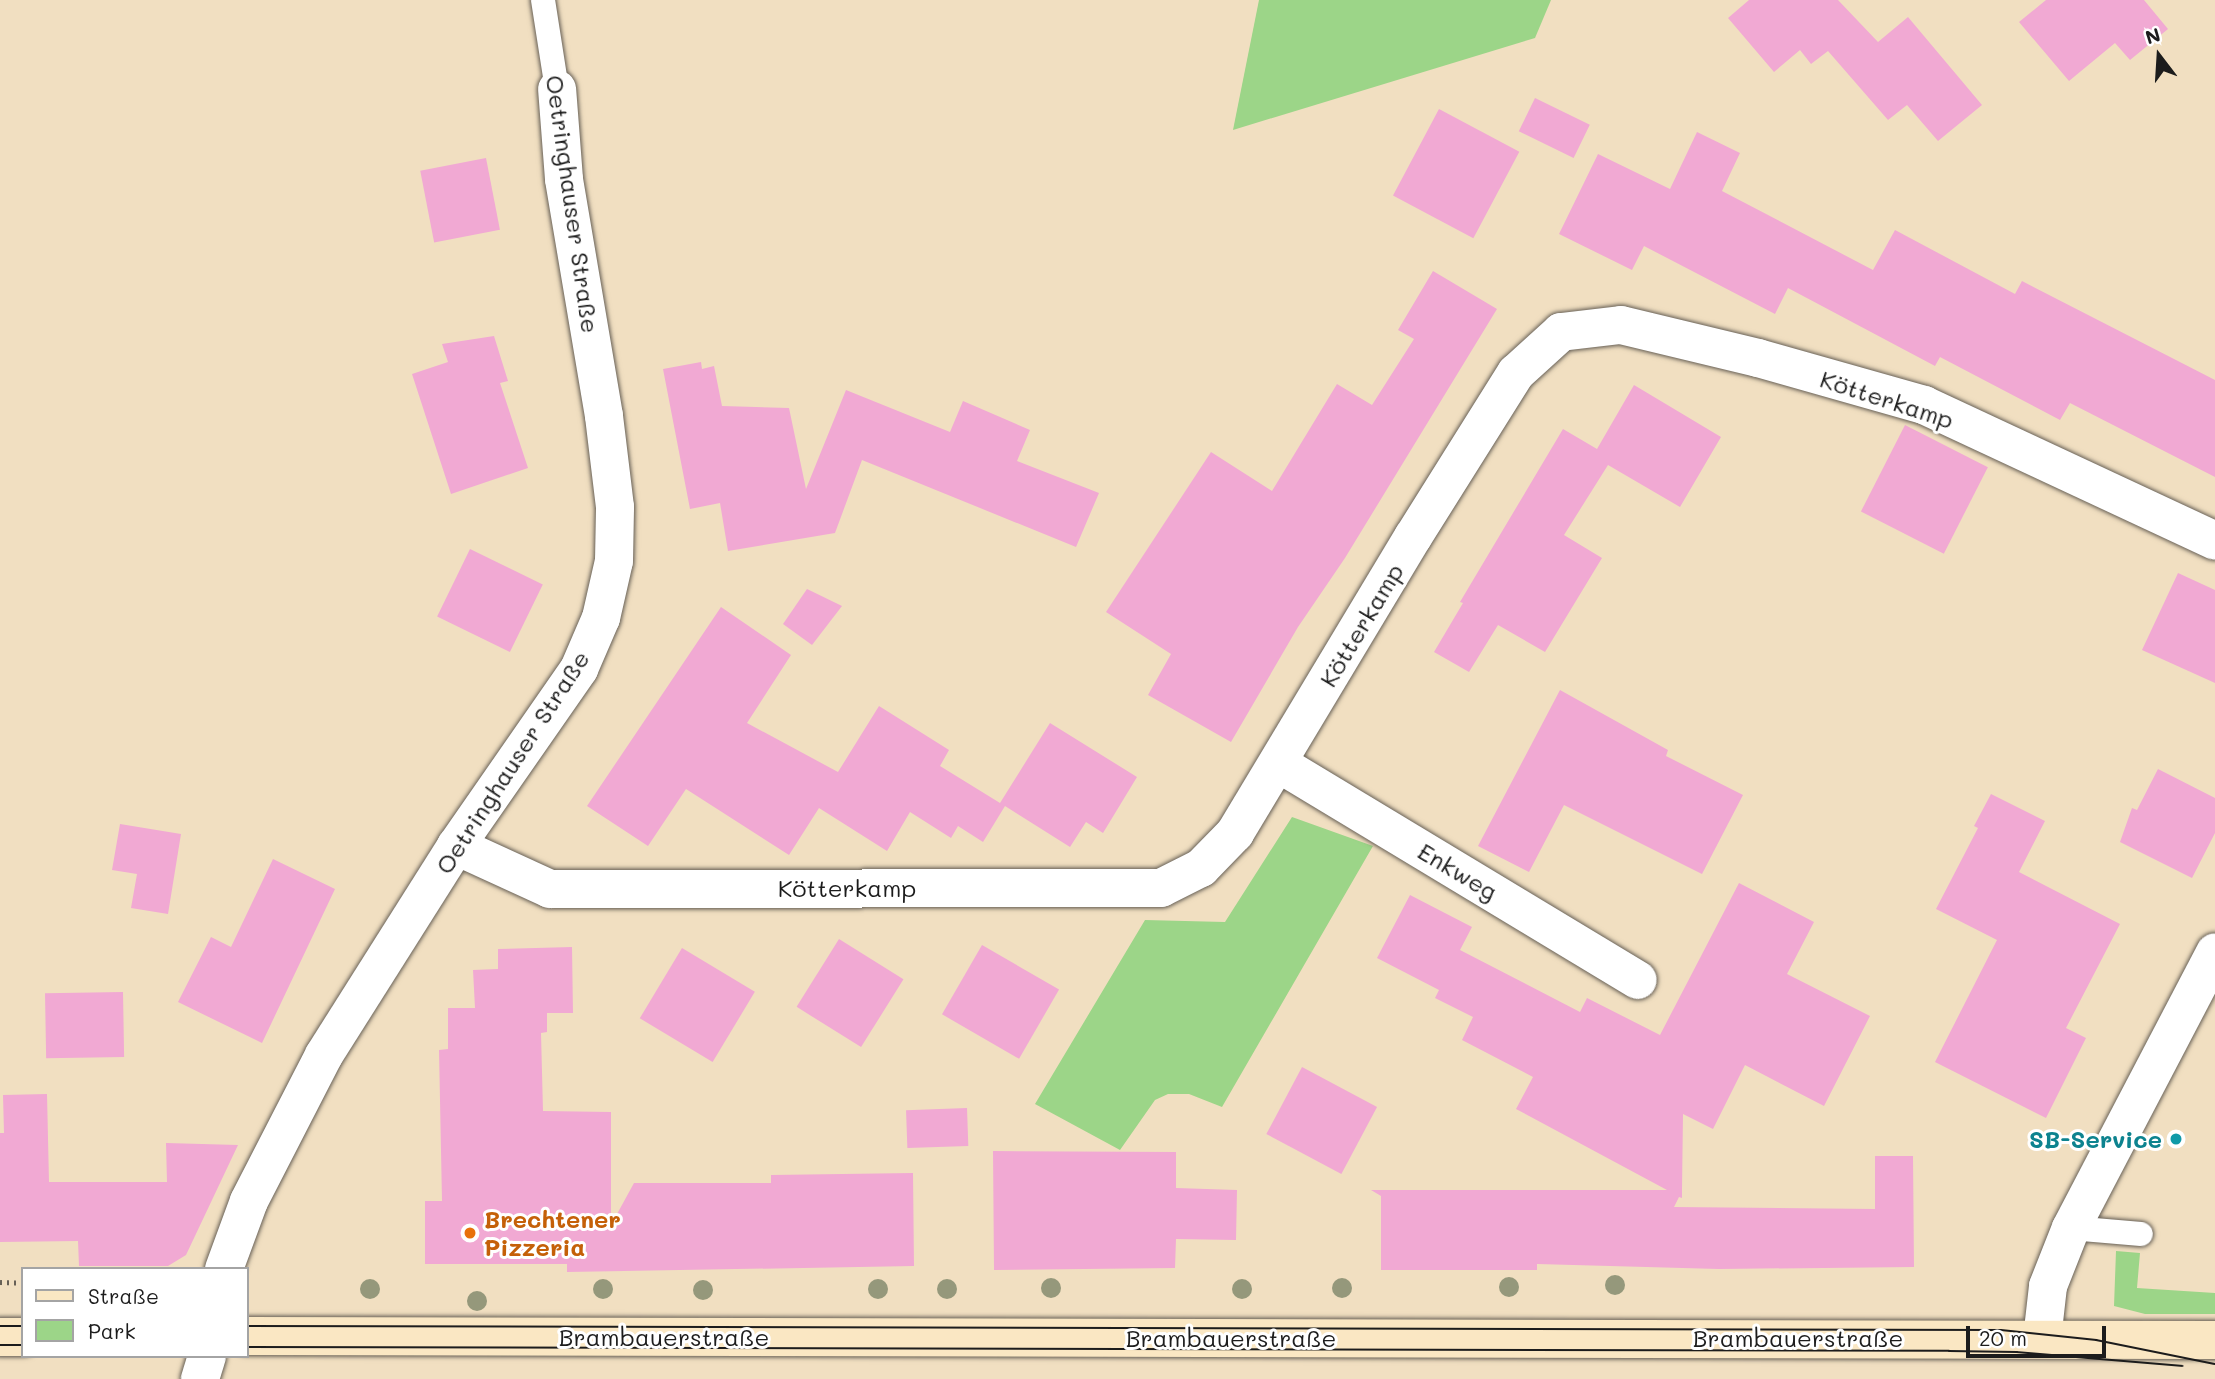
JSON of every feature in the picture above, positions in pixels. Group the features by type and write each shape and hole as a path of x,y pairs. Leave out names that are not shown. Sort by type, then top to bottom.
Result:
{"main road":[{"name":"Brambauerstraße","path":"248,1336 2215,1340"},
{"path":"0,1337 21,1337"}],"street":[{"name":"Oetringhauser Straße","path":"225,1267 249,1201 324,1055 456,846 579,669 601,618 614,561 615,507 604,416 564,179 557,89"},
{"name":"Kötterkamp","path":"456,846 550,889 1161,888 1201,868 1235,833 1406,549 1516,373 1561,332 1621,325 1758,358 1924,405 2215,541"},
{"name":"Enkweg","path":"1278,762 1638,980"},
{"path":"2042,1339 2048,1286 2071,1228 2213,961"},
{"path":"200,1379 206,1358"}],"lane":[{"name":"Oetringhauser Straße","path":"543,0 557,89"},
{"path":"2071,1228 2141,1234"}],"path":[{"path":"0,1282 21,1283"}],"green space":[{"path":"1259,0 1551,0 1535,38 1233,130"},
{"path":"1292,817 1373,846 1222,1107 1189,1094 1168,1094 1155,1100 1120,1150 1035,1104 1145,920 1225,922"},
{"path":"2116,1251 2140,1253 2137,1288 2215,1293 2215,1314 2145,1314 2114,1306"}],"building":[{"path":"1749,0 1838,0 1878,42 1908,17 1982,105 1938,141 1907,105 1888,120 1828,51 1811,64 1800,50 1774,72 1728,18"},
{"path":"2046,0 2144,0 2168,29 2130,60 2115,43 2069,81 2019,22"},
{"path":"1535,98 1590,125 1574,158 1519,131"},
{"path":"1439,109 1519,152 1473,238 1393,196"},
{"path":"1697,132 1740,153 1722,191 1873,270 1895,230 2015,294 2022,281 2215,380 2215,477 2070,403 2060,420 1940,357 1935,366 1788,288 1775,314 1644,246 1632,270 1559,234 1598,154 1670,189"},
{"path":"486,158 500,230 434,242 420,171"},
{"path":"1433,271 1497,309 1345,558 1298,627 1231,742 1148,695 1171,654 1106,612 1211,452 1272,491 1337,384 1372,405 1414,339 1398,330"},
{"path":"494,336 508,381 500,383 528,468 451,494 412,374 448,362 442,344"},
{"path":"701,362 702,369 714,366 722,406 789,408 806,489 846,390 950,432 963,401 1030,430 1017,461 1099,493 1076,547 862,460 835,533 728,551 720,503 690,509 663,369"},
{"path":"1634,385 1721,437 1680,507 1608,465 1564,535 1602,558 1545,652 1498,625 1469,672 1434,652 1463,603 1460,602 1563,429 1597,449"},
{"path":"1905,425 1988,467 1944,554 1861,511"},
{"path":"470,549 543,585 510,652 437,616"},
{"path":"2178,573 2215,590 2215,683 2142,650"},
{"path":"807,589 842,606 812,645 783,624"},
{"path":"721,607 791,655 747,723 838,772 879,706 949,750 940,766 1000,803 1050,723 1137,777 1103,833 1086,822 1070,847 1005,806 983,842 958,826 951,838 910,812 887,851 819,808 789,855 686,789 648,846 587,806"},
{"path":"1560,690 1668,750 1666,756 1743,795 1702,874 1564,805 1529,872 1478,846"},
{"path":"2158,769 2215,798 2215,833 2192,878 2120,842 2132,808 2137,810"},
{"path":"1991,794 2045,821 2019,872 2120,924 2066,1028 2086,1038 2046,1118 1935,1062 1997,940 1936,909 1978,828 1974,826"},
{"path":"120,824 181,834 168,914 131,908 137,874 112,870"},
{"path":"273,859 335,889 262,1043 178,1002 211,937 231,947"},
{"path":"1739,883 1814,922 1787,974 1870,1016 1824,1106 1745,1065 1713,1129 1683,1114 1682,1198 1679,1197 1674,1207 1875,1209 1875,1156 1913,1156 1914,1267 1719,1269 1537,1264 1537,1270 1381,1270 1381,1196 1371,1190 1667,1190 1516,1109 1533,1077 1462,1040 1473,1017 1435,998 1439,990 1377,958 1410,895 1472,927 1460,950 1580,1012 1587,998 1660,1035"},
{"path":"839,939 903,979 861,1047 797,1007"},
{"path":"982,945 1059,990 1019,1059 942,1014"},
{"path":"572,947 573,1013 547,1013 547,1032 541,1033 543,1111 611,1112 611,1225 634,1183 771,1183 771,1175 913,1173 914,1266 567,1272 567,1264 425,1264 425,1201 442,1201 439,1050 448,1049 448,1008 475,1008 473,970 498,969 498,949"},
{"path":"682,948 755,992 713,1062 640,1018"},
{"path":"123,992 124,1057 46,1058 45,993"},
{"path":"1302,1067 1377,1107 1341,1174 1266,1134"},
{"path":"47,1094 49,1182 167,1182 166,1143 238,1145 186,1255 168,1266 79,1266 78,1241 0,1242 0,1133 4,1133 3,1095"},
{"path":"967,1108 968,1146 907,1148 906,1110"},
{"path":"993,1151 1176,1152 1176,1188 1237,1190 1236,1240 1176,1239 1175,1268 994,1270"}],"tram line":[{"path":"0,1326 21,1326"},
{"path":"248,1326 2001,1330 2096,1340 2215,1364"},
{"path":"0,1345 21,1345"},
{"path":"248,1347 1949,1351 2017,1352 2182,1366"}],"place":[{"name":"SB-Service","path":"2176,1139"},
{"name":"Brechtener Pizzeria","path":"470,1233"}]}
